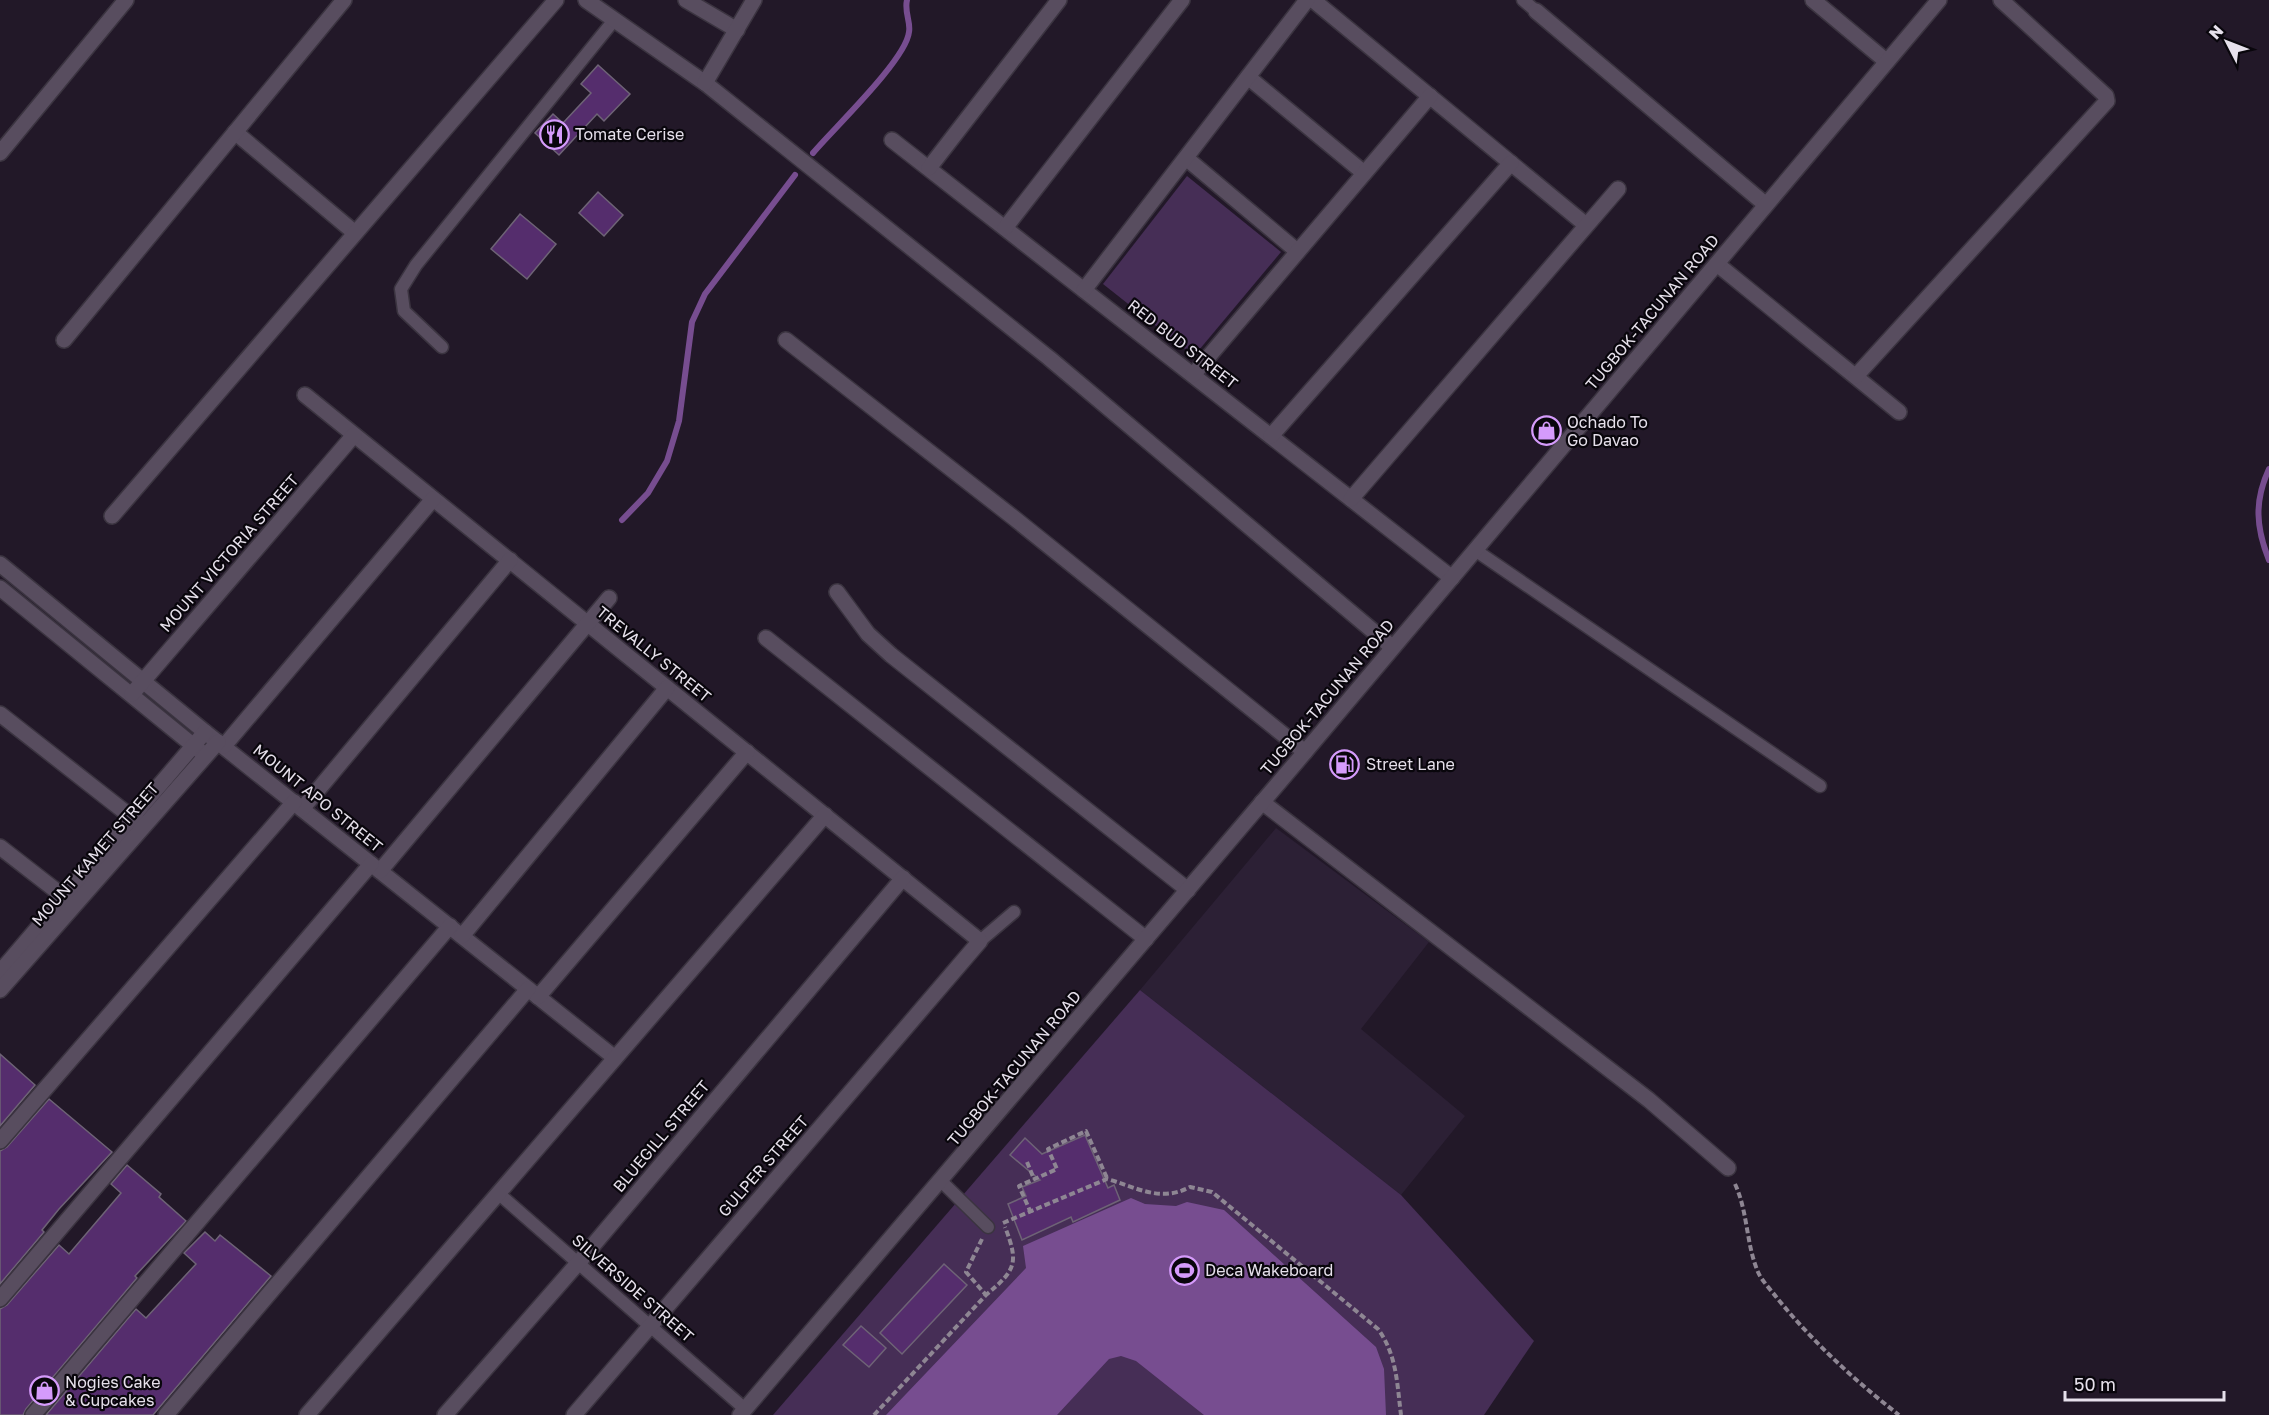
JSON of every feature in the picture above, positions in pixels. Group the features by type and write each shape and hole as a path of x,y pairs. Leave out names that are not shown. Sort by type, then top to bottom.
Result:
{"street":[{"path":"0,153 126,0"},
{"path":"64,340 344,0"},
{"path":"112,516 556,0"},
{"path":"586,0 705,83 1049,358 1392,647"},
{"path":"686,0 737,30"},
{"path":"705,83 754,0"},
{"path":"928,168 1059,0"},
{"path":"1005,228 1182,0"},
{"path":"1084,290 1307,0"},
{"path":"1313,0 1586,225"},
{"path":"1813,0 1886,62"},
{"name":"TUGBOK-TACUNAN ROAD","path":"743,1412 1305,752 1939,0"},
{"path":"1856,376 2107,101 2106,96 2001,0"},
{"path":"1536,10 1766,205"},
{"path":"1248,77 1364,173"},
{"path":"1193,375 1430,96"},
{"path":"235,132 356,233"},
{"name":"RED BUD STREET","path":"892,140 1452,578"},
{"path":"1186,158 1297,251"},
{"path":"1271,436 1511,163"},
{"path":"1351,499 1618,189"},
{"path":"1717,264 1899,412"},
{"path":"786,340 1014,518 1305,752"},
{"name":"TREVALLY STREET","path":"305,395 980,941"},
{"name":"MOUNT VICTORIA STREET","path":"132,694 354,435"},
{"name":"MOUNT KAMET STREET","path":"137,822 221,744 433,499"},
{"path":"0,1141 298,806 510,560"},
{"name":"MOUNT APO STREET","path":"0,564 205,732 615,1058"},
{"path":"0,588 206,756"},
{"path":"837,592 868,634 891,655 1188,890"},
{"path":"0,1299 609,598"},
{"path":"766,638 1146,939"},
{"path":"33,1415 667,688"},
{"path":"0,714 137,822"},
{"name":"MOUNT KAMET STREET","path":"2,979 137,822 205,732"},
{"path":"165,1415 533,993 747,752"},
{"path":"1262,802 1632,1086 1691,1133 1728,1168"},
{"path":"307,1415 825,815"},
{"path":"0,847 69,901"},
{"name":"BLUEGILL STREET","path":"445,1415 579,1262 903,878"},
{"name":"GULPER STREET","path":"574,1415 980,941"}],"lane":[{"path":"1523,0 1536,10"},
{"path":"442,347 404,311 401,289 416,266 615,19"},
{"path":"1475,550 1820,786"},
{"path":"980,941 1014,912"},
{"path":"941,1181 988,1227"},
{"name":"SILVERSIDE STREET","path":"498,1193 651,1325 743,1412"}],"path":[{"path":"1030,1213 1019,1186 1057,1169 1048,1149 1086,1131 1107,1179"},
{"path":"1027,1162 1035,1179"},
{"path":"1728,1168 1743,1200 1748,1238 1759,1274 1793,1317 1826,1353 1899,1415"},
{"path":"874,1415 1012,1268 1015,1255 1003,1223 1107,1179 1163,1196 1178,1194 1190,1187 1212,1192 1378,1329 1389,1343 1394,1357 1401,1415"},
{"path":"986,1295 966,1272 988,1227"}],"shaded area":[{"path":"1187,176 1281,252 1194,356 1103,284"},
{"path":"1276,828 1429,942 1361,1029 1465,1116 1401,1195 1140,990"},
{"name":"Deca Wakeboard","path":"1140,990 1401,1195 1534,1341 1484,1415 773,1415"},
{"path":"1131,1198 1145,1204 1176,1206 1187,1202 1224,1210 1376,1347 1384,1369 1386,1415 1204,1415 1136,1361 1121,1356 1109,1359 1057,1415 886,1415 1026,1268 1023,1246"}],"building":[{"path":"598,65 630,94 604,121 597,114 559,155 535,133 553,114 563,123 591,93 581,84"},
{"path":"598,192 623,215 604,236 579,213"},
{"path":"520,214 556,244 527,279 491,249"},
{"path":"0,1054 35,1085 0,1126"},
{"path":"49,1099 112,1152 59,1209 42,1230 44,1232 0,1284 0,1151 7,1147"},
{"path":"1085,1135 1108,1188 1114,1185 1120,1200 1073,1222 1071,1217 1022,1240 1008,1204 1026,1196 1022,1187 1040,1180 1010,1155 1025,1138 1042,1154"},
{"path":"127,1165 161,1194 159,1197 186,1221 135,1276 137,1278 23,1415 0,1415 0,1309 7,1305 59,1245 69,1254 121,1193 111,1184"},
{"path":"205,1232 215,1241 220,1235 271,1276 153,1415 46,1415 136,1309 146,1318 196,1264 184,1253"},
{"path":"944,1264 967,1285 902,1354 880,1333"},
{"path":"861,1326 886,1348 869,1367 843,1345"}],"waterway":[{"path":"813,153 896,59 909,32 907,0"},
{"path":"622,520 648,493 667,461 679,421 692,322 705,294 795,175"},
{"path":"2269,469 2261,492 2258,515 2261,537 2269,560"}],"place":[{"name":"Tomate Cerise","path":"554,134"},
{"name":"Ochado To Go Davao","path":"1546,431"},
{"name":"Street Lane","path":"1345,764"},
{"name":"Deca Wakeboard","path":"1184,1270"},
{"name":"Nogies Cake & Cupcakes","path":"44,1391"}]}
